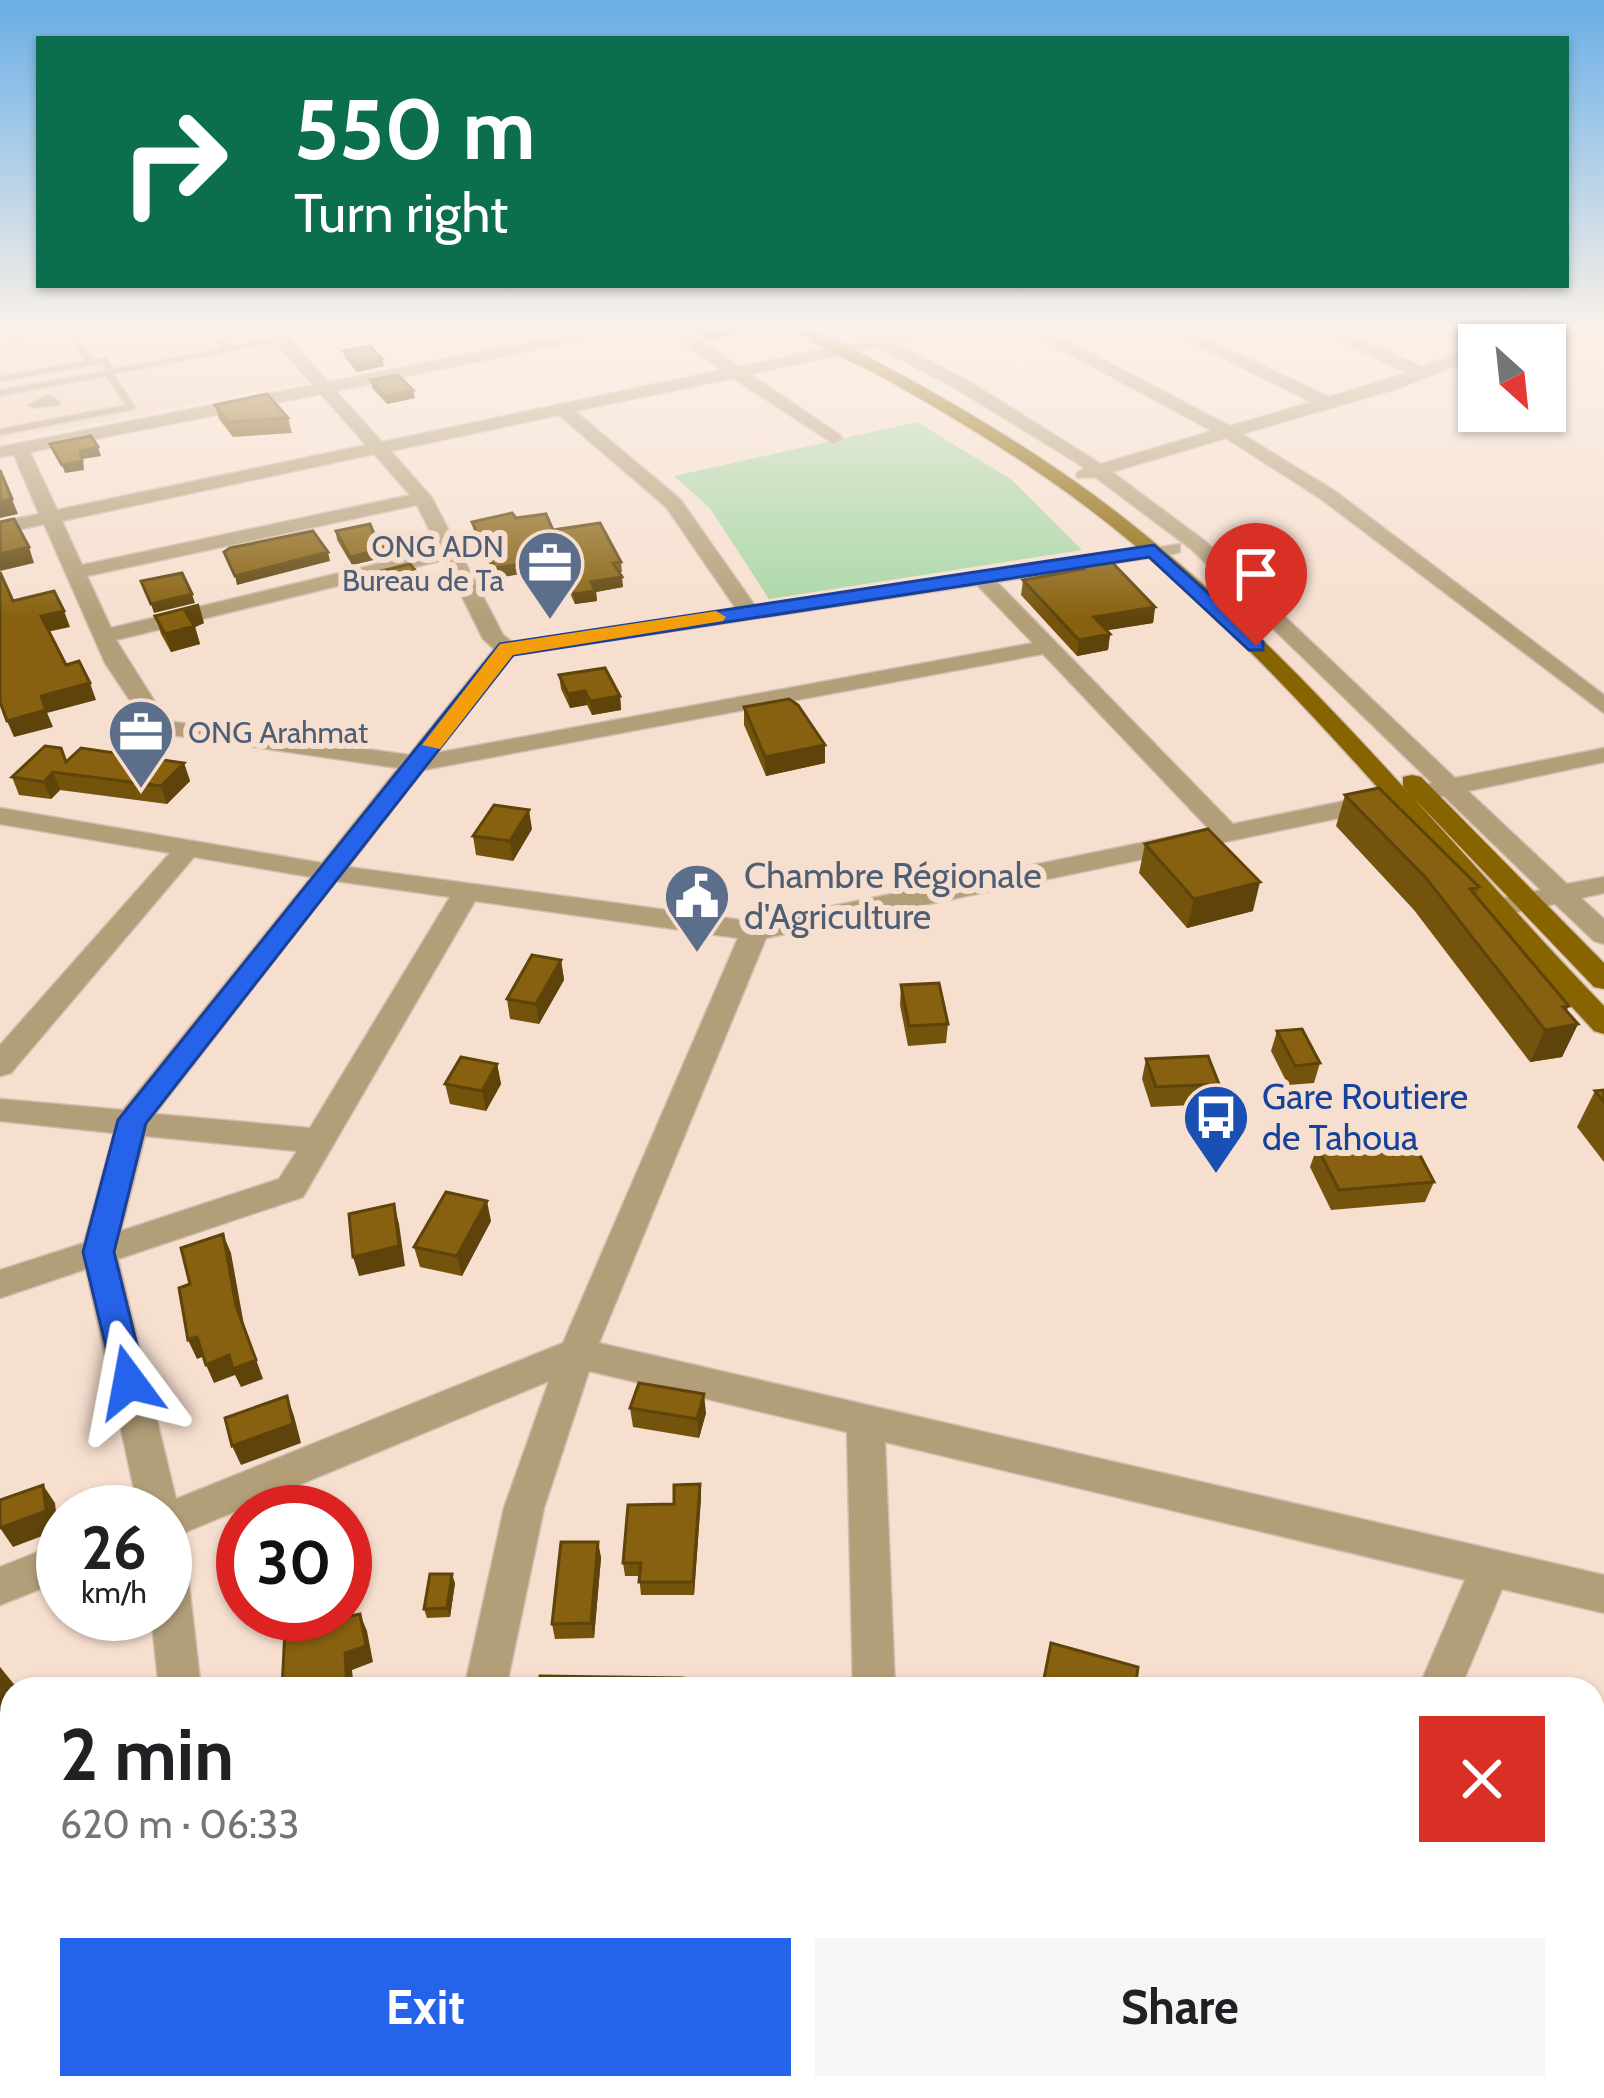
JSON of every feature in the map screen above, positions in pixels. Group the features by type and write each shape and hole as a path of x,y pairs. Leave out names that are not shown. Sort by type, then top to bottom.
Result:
{"main road":[{"path":"986,423 1078,476 1163,549 1256,646 1528,901 1604,980"},
{"path":"1410,795 1499,907 1604,1024"}],"street":[{"path":"150,423 10,451 52,518 116,663 159,727 418,764 1048,647"},
{"path":"356,423 423,498 494,639 507,649 532,649 748,611 1163,549"},
{"path":"0,529 491,423"},
{"path":"579,423 673,502 748,611"},
{"path":"810,423 834,439"},
{"path":"993,423 1198,544 1604,935"},
{"path":"1210,423 1328,495 1604,706"},
{"path":"1078,476 1267,423"},
{"path":"75,573 423,498"},
{"path":"105,636 454,552"},
{"path":"981,577 1227,833"},
{"path":"153,1485 99,1252 133,1120 334,873 507,649"},
{"path":"0,816 334,873 755,931 1604,755"},
{"path":"0,1065 187,849"},
{"path":"1499,907 1604,885"},
{"path":"0,1284 291,1188 469,888"},
{"path":"487,1677 524,1508 577,1353 755,931"},
{"path":"0,1110 319,1141"},
{"path":"192,1511 577,1353 1604,1594"},
{"path":"866,1420 874,1677"},
{"path":"1444,1677 1491,1567"},
{"path":"0,1586 36,1572"},
{"path":"175,1641 179,1677"}],"lane":[{"path":"0,433 51,423"}],"shaded area":[{"path":"0,423 97,423 0,442"}],"green space":[{"path":"918,423 1012,480 1082,550 769,599 710,508 674,476"}],"building":[{"path":"91,436 98,447 80,451 82,461 62,465 50,444"},
{"path":"0,470 12,499 0,502"},
{"path":"512,513 516,518 546,514 553,530 600,523 621,562 613,563 622,577 591,582 595,591 574,594 557,558 495,568 472,522"},
{"path":"14,519 29,547 0,554 0,522"},
{"path":"370,524 377,541 391,538 397,545 350,557 336,531"},
{"path":"313,531 328,552 235,576 224,552 230,548"},
{"path":"1105,555 1155,607 1094,617 1110,634 1079,640 1023,580 1084,569 1075,559"},
{"path":"410,564 419,575 366,586 361,576"},
{"path":"0,572 13,601 54,591 64,611 41,616 66,665 79,661 90,683 41,696 46,710 7,721 0,702"},
{"path":"182,573 192,594 151,604 141,581"},
{"path":"199,605 185,611 194,626 165,634 155,616"},
{"path":"605,668 620,696 590,701 585,691 568,694 559,675"},
{"path":"789,699 825,745 765,757 744,707"},
{"path":"45,746 61,748 66,762 81,748 184,763 161,786 53,772 44,782 12,777"},
{"path":"1379,788 1479,887 1470,889 1569,1006 1563,1007 1578,1024 1545,1030 1426,878 1345,795"},
{"path":"494,805 529,810 510,841 473,836"},
{"path":"1208,829 1260,882 1194,899 1145,844"},
{"path":"532,955 561,960 536,1004 507,999"},
{"path":"939,983 948,1024 909,1026 901,985"},
{"path":"1302,1029 1320,1063 1295,1066 1277,1031"},
{"path":"1208,1056 1219,1084 1156,1087 1146,1059"},
{"path":"461,1057 497,1064 482,1091 445,1084"},
{"path":"1413,1142 1434,1182 1339,1190 1317,1147"},
{"path":"446,1192 487,1201 457,1256 414,1247"},
{"path":"394,1204 399,1246 353,1257 349,1214"},
{"path":"223,1234 236,1306 256,1360 233,1369 229,1355 206,1365 197,1337 188,1340 179,1288 190,1284 181,1248"},
{"path":"639,1383 704,1394 697,1419 630,1408"},
{"path":"287,1396 293,1424 232,1446 225,1418"},
{"path":"700,1484 693,1582 639,1582 641,1563 623,1563 628,1505 674,1504 674,1485"},
{"path":"36,1487 36,1515 0,1528 0,1500"},
{"path":"561,1542 598,1542 591,1623 552,1624"},
{"path":"430,1574 452,1574 447,1608 424,1609"},
{"path":"284,1641 365,1641 366,1646 345,1653 346,1677 283,1677"},
{"path":"1051,1643 1138,1667 1137,1677 1044,1677"}],"slow traffic":[{"path":"433,745 507,649 532,649 716,617"}],"place":[{"name":"ONG ADN Bureau de Ta","path":"550,622"},
{"name":"ONG Arahmat","path":"141,791"},
{"name":"Chambre Régionale d'Agriculture","path":"697,955"},
{"name":"Gare Routiere de Tahoua","path":"1216,1176"}],"route":[{"path":"129,1382 99,1252 133,1120 334,873 507,649 532,649 748,611 1154,551 1256,646"}]}
